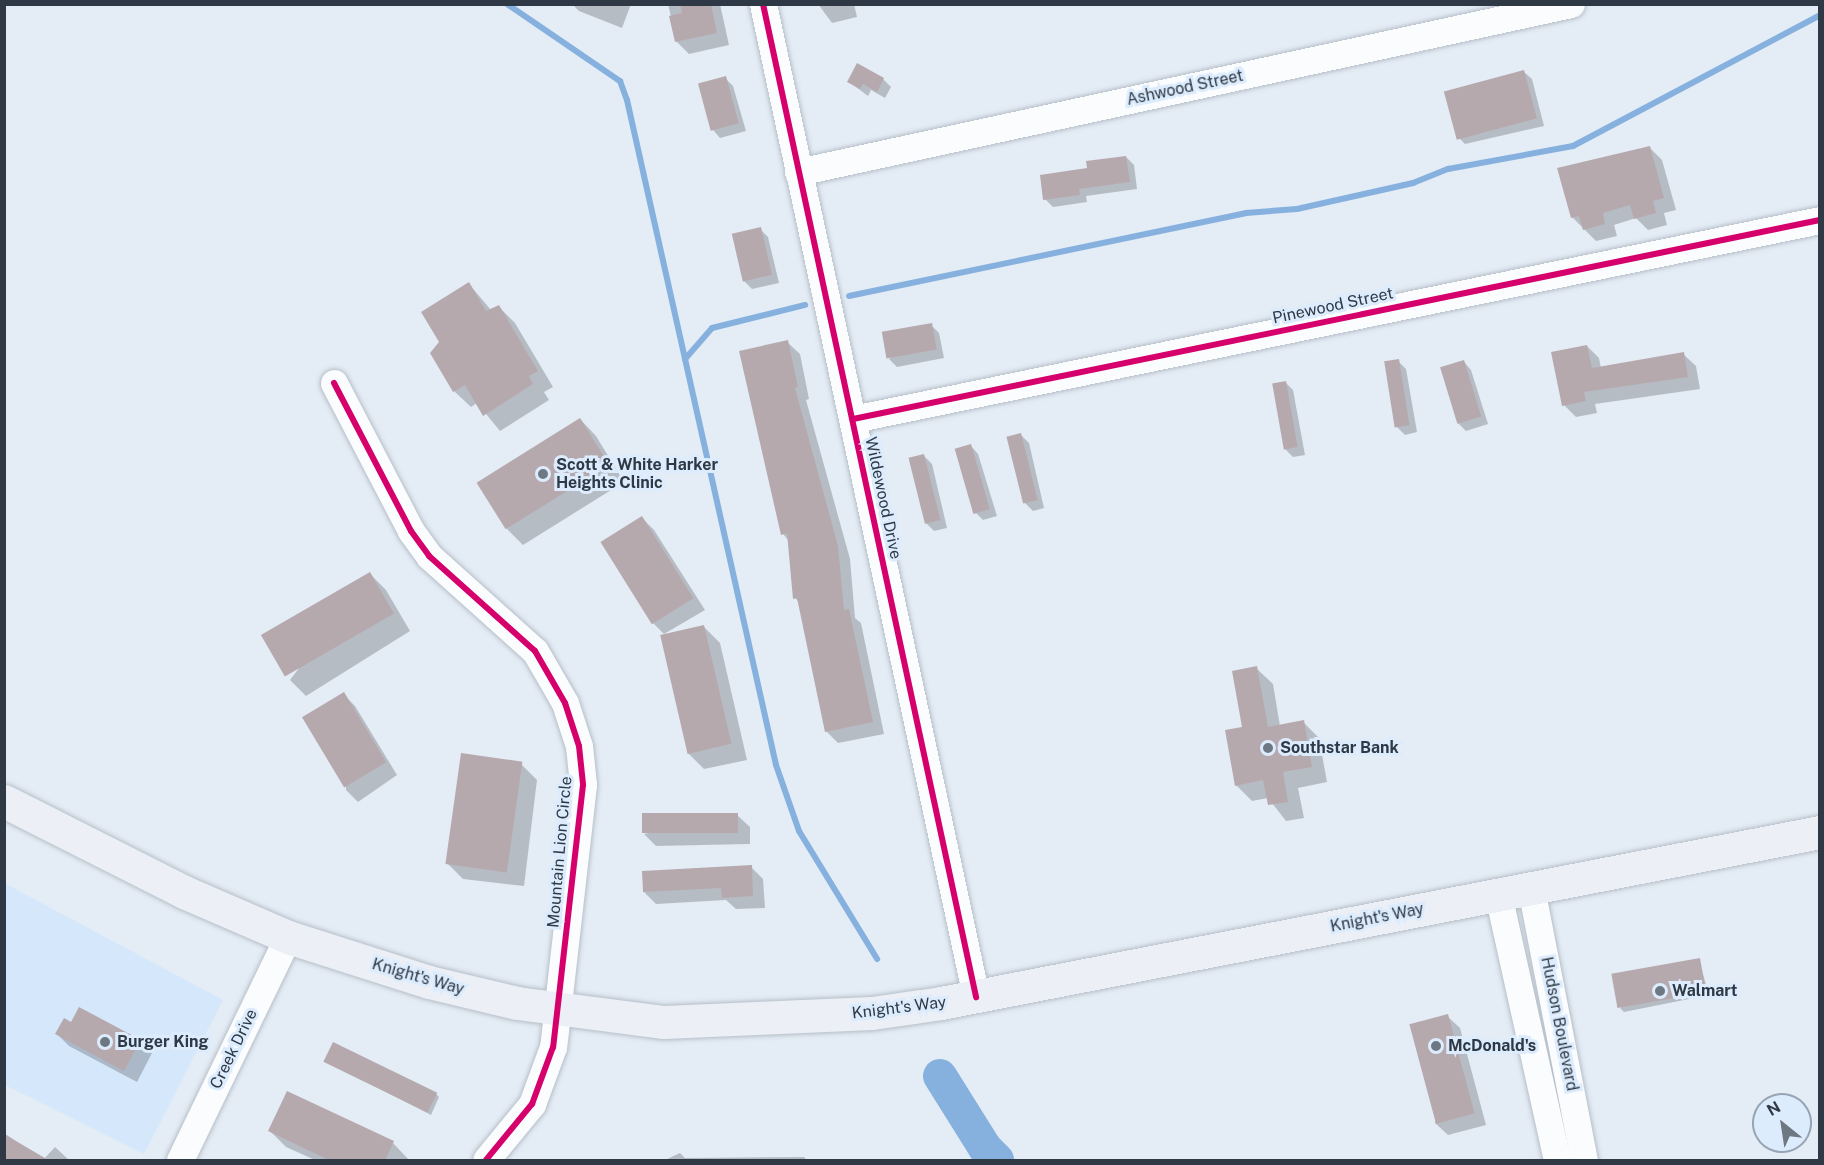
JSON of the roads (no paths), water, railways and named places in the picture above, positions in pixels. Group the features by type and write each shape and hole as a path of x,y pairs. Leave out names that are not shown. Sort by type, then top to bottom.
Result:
{"main road":[{"name":"Knight's Way","path":"4,801 184,892 288,937 429,982 559,1011 664,1022 733,1022 872,1013 976,997 1820,832"}],"street":[{"name":"Wildewood Drive","path":"763,4 976,997"},
{"name":"Ashwood Street","path":"798,172 1571,4"},
{"name":"Pinewood Street","path":"853,419 1820,220"},
{"name":"Mountain Lion Circle","path":"334,383 411,531 429,556 535,651 565,703 579,746 584,785 559,1011 549,1061 532,1104 486,1161"},
{"name":"Hudson Boulevard","path":"1531,888 1584,1161"},
{"name":"Hudson Boulevard","path":"1498,894 1557,1161"},
{"name":"Creek Drive","path":"180,1161 288,937"},
{"path":"1535,1065 1565,1059"}],"waterway":[{"path":"507,4 620,81 627,100 776,765 799,831 877,959"},
{"path":"849,296 1246,213 1297,209 1413,183 1448,169 1573,146 1820,15"},
{"path":"685,359 712,328 805,305"},
{"path":"940,1076 985,1148 997,1160"}],"place":[{"name":"Scott & White Harker Heights Clinic","path":"543,474"},
{"name":"Southstar Bank","path":"1268,748"},
{"name":"Walmart","path":"1660,991"},
{"name":"Burger King","path":"105,1042"},
{"name":"McDonald's","path":"1436,1046"}]}
